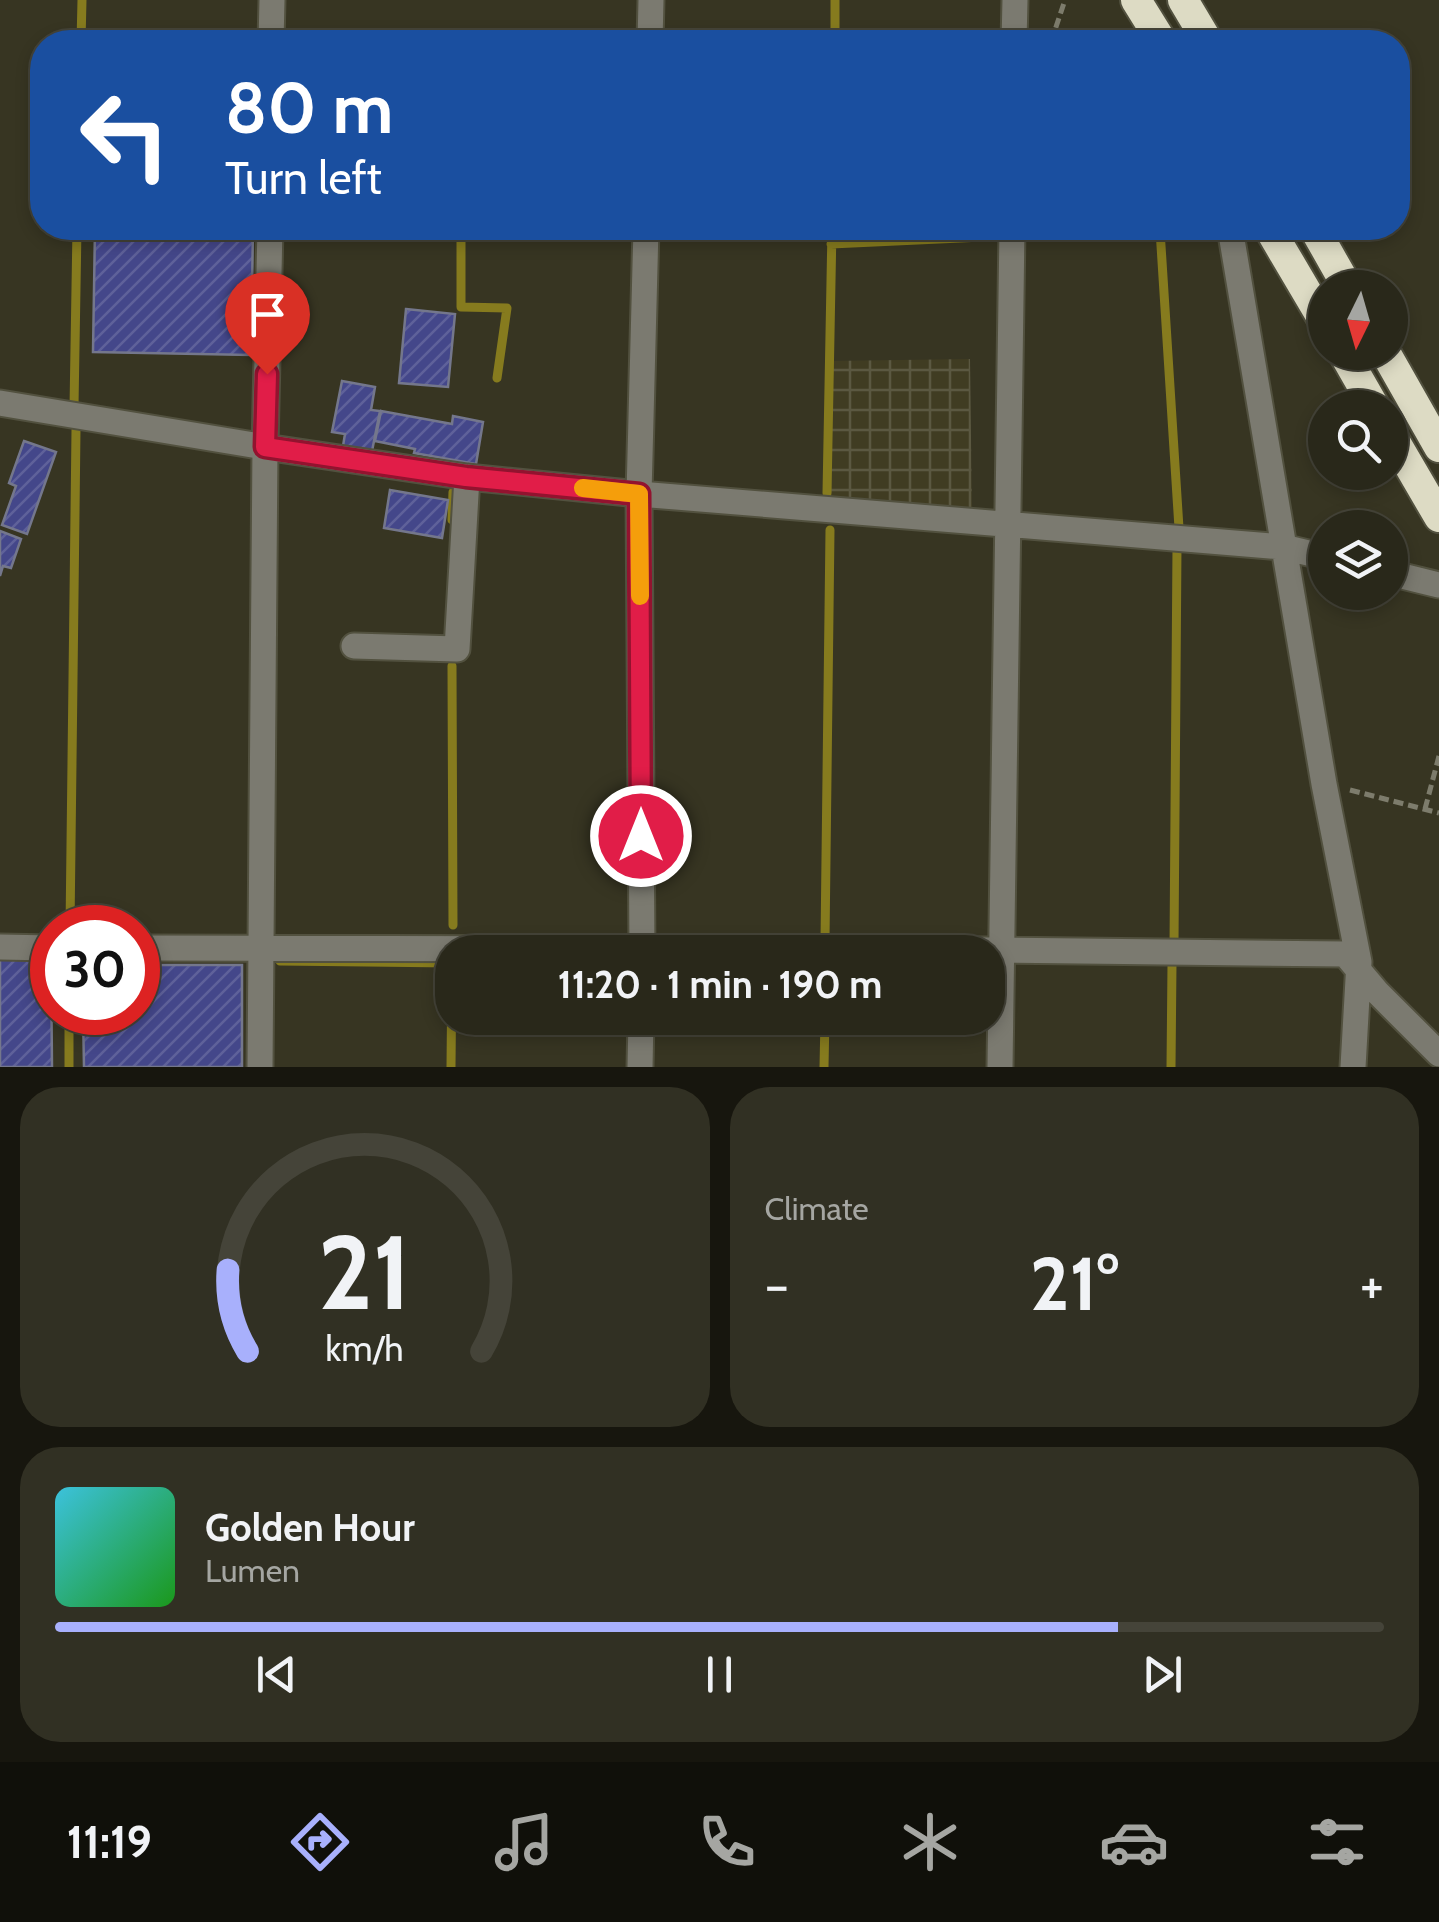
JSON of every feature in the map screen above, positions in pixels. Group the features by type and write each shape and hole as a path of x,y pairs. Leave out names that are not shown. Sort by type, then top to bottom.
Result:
{"highway":[{"path":"1136,0 1155,30"},
{"path":"1183,0 1201,30"},
{"path":"1276,240 1308,293"},
{"path":"1321,240 1338,270"},
{"path":"1395,370 1439,447"},
{"path":"1408,464 1439,517"}],"street":[{"path":"272,0 272,30"},
{"path":"650,30 651,0"},
{"path":"1014,30 1015,0"},
{"path":"260,1067 270,240"},
{"path":"642,935 639,494 646,240"},
{"path":"1001,935 1012,240"},
{"path":"1232,240 1324,784 1359,962 1353,1067"},
{"path":"0,403 466,477 1283,547 1308,554"},
{"path":"354,646 458,649 466,477"},
{"path":"1408,577 1439,585"},
{"path":"0,947 30,948"},
{"path":"160,948 435,950"},
{"path":"1005,950 1345,954 1439,1054"},
{"path":"640,1067 641,1035"},
{"path":"1000,1035 1000,1067"}],"path":[{"path":"1055,30 1065,0"},
{"path":"1425,809 1439,756"},
{"path":"1324,784 1439,813"}],"shaded area":[{"path":"970,359 972,514 828,501 830,361"}],"building":[{"path":"95,240 253,240 251,355 93,352"},
{"path":"406,309 455,314 448,387 399,383"},
{"path":"342,381 375,387 371,410 380,411 372,451 343,446 345,434 332,432"},
{"path":"381,411 452,424 453,416 483,422 476,464 414,453 415,449 375,441"},
{"path":"24,441 56,452 27,534 2,525 16,486 9,483"},
{"path":"390,490 448,500 442,538 384,528"},
{"path":"0,531 21,539 11,568 3,566 0,576"},
{"path":"0,958 30,958 30,1035 52,1035 52,1067 0,1067"},
{"path":"160,965 242,965 242,1067 84,1067 83,1035 160,1035"}],"waterway":[{"path":"81,30 82,0"},
{"path":"835,0 835,30"},
{"path":"74,407 77,240"},
{"path":"461,240 461,307 507,308 497,378"},
{"path":"827,493 832,240"},
{"path":"831,244 918,240"},
{"path":"1161,240 1179,528"},
{"path":"70,905 76,430"},
{"path":"452,520 453,492"},
{"path":"825,935 830,530"},
{"path":"1174,945 1177,546"},
{"path":"452,666 453,925"},
{"path":"280,961 452,963 451,1067"},
{"path":"1171,1067 1172,964"},
{"path":"69,1035 69,1067"},
{"path":"824,1067 825,1035"}],"slow traffic":[{"path":"583,488 639,494 640,596"}],"route":[{"path":"267,374 265,447 466,477 639,494 641,836"}]}
